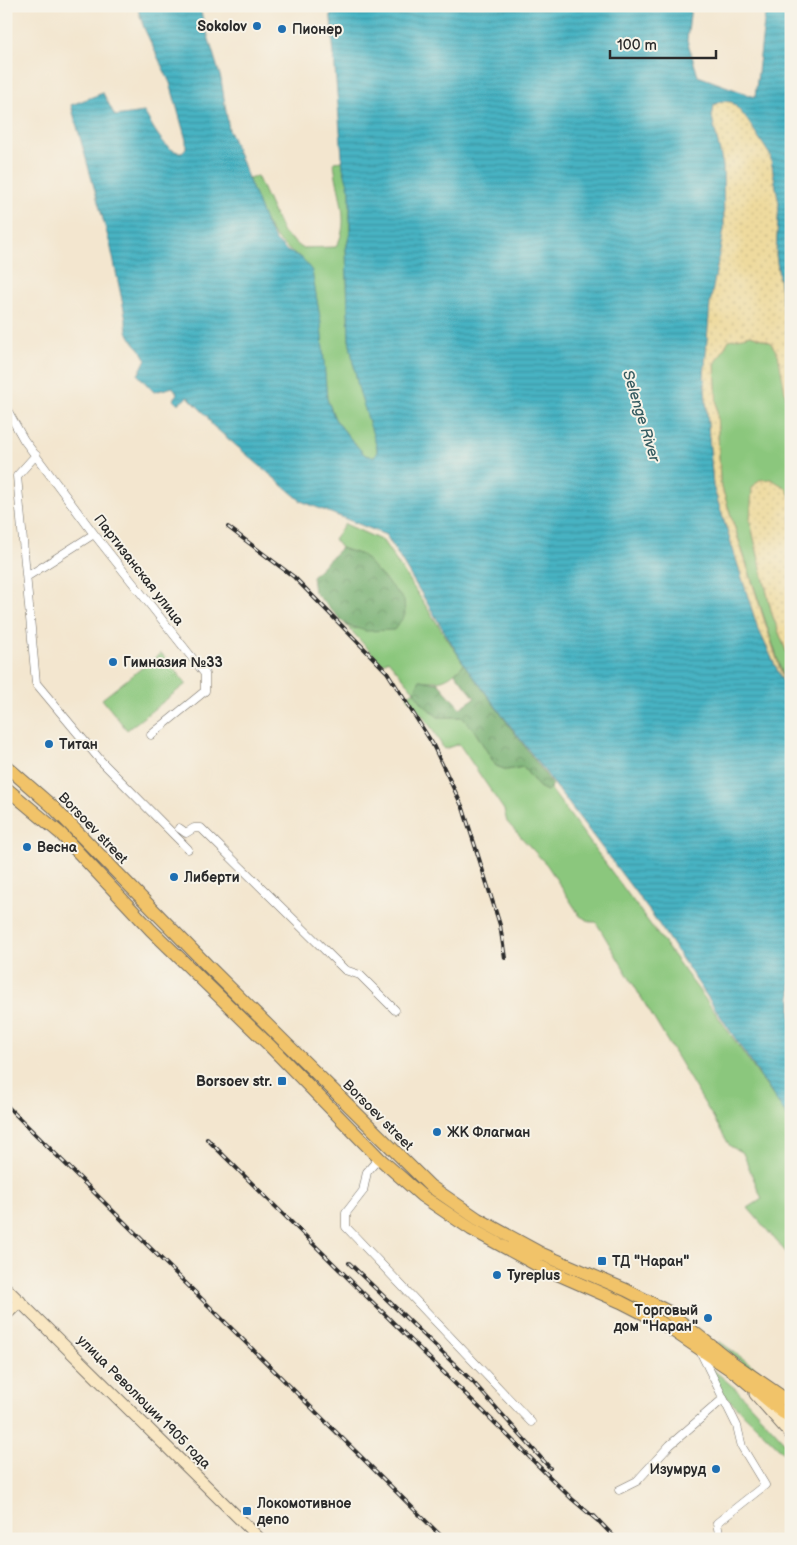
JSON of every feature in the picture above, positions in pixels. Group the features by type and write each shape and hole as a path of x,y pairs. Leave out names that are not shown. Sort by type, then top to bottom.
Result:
{"main road":[{"name":"Borsoev street","path":"7,766 65,829 151,930 269,1045 379,1158 422,1196 471,1229 539,1266 640,1311 737,1374 782,1412 791,1417"},
{"name":"Borsoev street","path":"8,788 65,829 430,1186 478,1219 542,1254 626,1290 668,1311 734,1363 791,1403"},
{"path":"379,1158 390,1147"},
{"name":"улица Революции 1905 года","path":"6,1288 260,1539"},
{"path":"6,1315 20,1301"},
{"path":"737,1374 791,1436"}],"street":[{"name":"Партизанская улица","path":"6,408 36,456 94,534 205,674 205,690 151,735"},
{"path":"36,456 17,476 24,570 28,576 33,673 36,682 101,761 188,849"},
{"path":"28,576 94,534"},
{"path":"179,828 186,833 194,828 201,828 345,970 360,975 394,1010"},
{"path":"379,1158 367,1172 362,1191 346,1213 346,1227 531,1422"},
{"path":"699,1349 737,1426 742,1447 765,1485 716,1523 720,1539"},
{"path":"619,1490 637,1481 670,1445 723,1399"}],"green space":[{"path":"343,161 350,191 350,233 346,249 349,340 377,448 377,454 373,457 365,455 335,419 327,399 324,369 302,258 290,251 273,234 262,214 248,178 257,176 283,233 302,248 336,247 341,237 343,216 334,162"},
{"path":"751,335 770,342 779,354 791,424 791,498 786,488 750,521 772,614 791,664 791,700 720,482 715,364 729,339"},
{"path":"345,524 383,541 464,664 444,679 434,681 420,680 414,692 423,704 438,717 462,717 474,730 496,766 507,770 523,767 539,787 547,791 550,788 717,1015 791,1122 791,1258 748,1208 762,1199 743,1153 730,1146 596,922 591,922 580,916 547,865 507,822 504,810 459,744 444,749 431,727 407,696 414,691 388,660 382,664 346,625 356,629 362,555 341,548 334,539"},
{"path":"341,548 362,555 404,600 405,615 394,630 366,631 346,625 314,592 312,576"},
{"path":"161,653 186,684 127,730 102,699"},
{"path":"464,664 553,785 547,791 539,787 523,767 507,770 496,766 474,730 462,717 438,717 423,704 414,691 420,680 438,683 460,708 475,698 455,673"},
{"path":"719,1341 791,1394 791,1401 718,1344"},
{"path":"709,1366 738,1391 791,1449 791,1460 716,1387"}],"sand":[{"path":"721,101 732,102 746,118 770,154 779,203 776,254 791,369 791,424 778,354 770,342 751,335 729,340 715,364 720,482 788,694 757,626 713,486 704,377 709,304 724,229 723,166 712,117 714,105"},
{"path":"771,479 786,488 791,498 791,664 772,614 750,521 752,488 759,480"}],"water":[{"name":"Selenge River","path":"137,6 199,6 221,79 229,130 267,226 276,241 287,251 302,258 312,271 321,323 327,399 335,419 350,438 365,455 373,457 377,454 377,448 358,387 349,340 346,249 350,233 350,191 343,168 330,6 691,6 687,40 698,76 755,97 766,6 791,6 791,369 776,254 779,203 770,155 746,118 732,102 721,101 714,105 712,117 723,166 724,229 710,304 704,377 713,486 757,626 791,700 791,1122 654,917 464,664 386,535 301,501 212,425 207,416 188,397 178,404 174,400 177,393 173,387 154,392 138,375 146,359 130,338 126,327 111,248 71,105 103,93 115,116 144,112 160,137 170,148 182,152 186,148 186,140 170,83 144,28"}],"railway":[{"path":"228,527 294,577 387,672 432,743 463,808 500,925 505,958"},
{"path":"6,1105 444,1539"},
{"path":"207,1139 572,1499 598,1521"},
{"path":"349,1263 473,1382 550,1468"},
{"path":"594,1516 616,1539"}],"place":[{"name":"Sokolov","path":"257,26"},
{"name":"Пионер","path":"282,29"},
{"name":"Гимназия №33","path":"113,662"},
{"name":"Титан","path":"49,744"},
{"name":"Весна","path":"27,847"},
{"name":"Либерти","path":"174,877"},
{"name":"Borsoev str.","path":"282,1081"},
{"name":"ЖК Флагман","path":"437,1132"},
{"name":"ТД \"Наран\"","path":"602,1261"},
{"name":"Tyreplus","path":"497,1275"},
{"name":"Торговый дом \"Наран\"","path":"708,1318"},
{"name":"Изумруд","path":"716,1469"},
{"name":"Локомотивное депо","path":"247,1511"}]}
